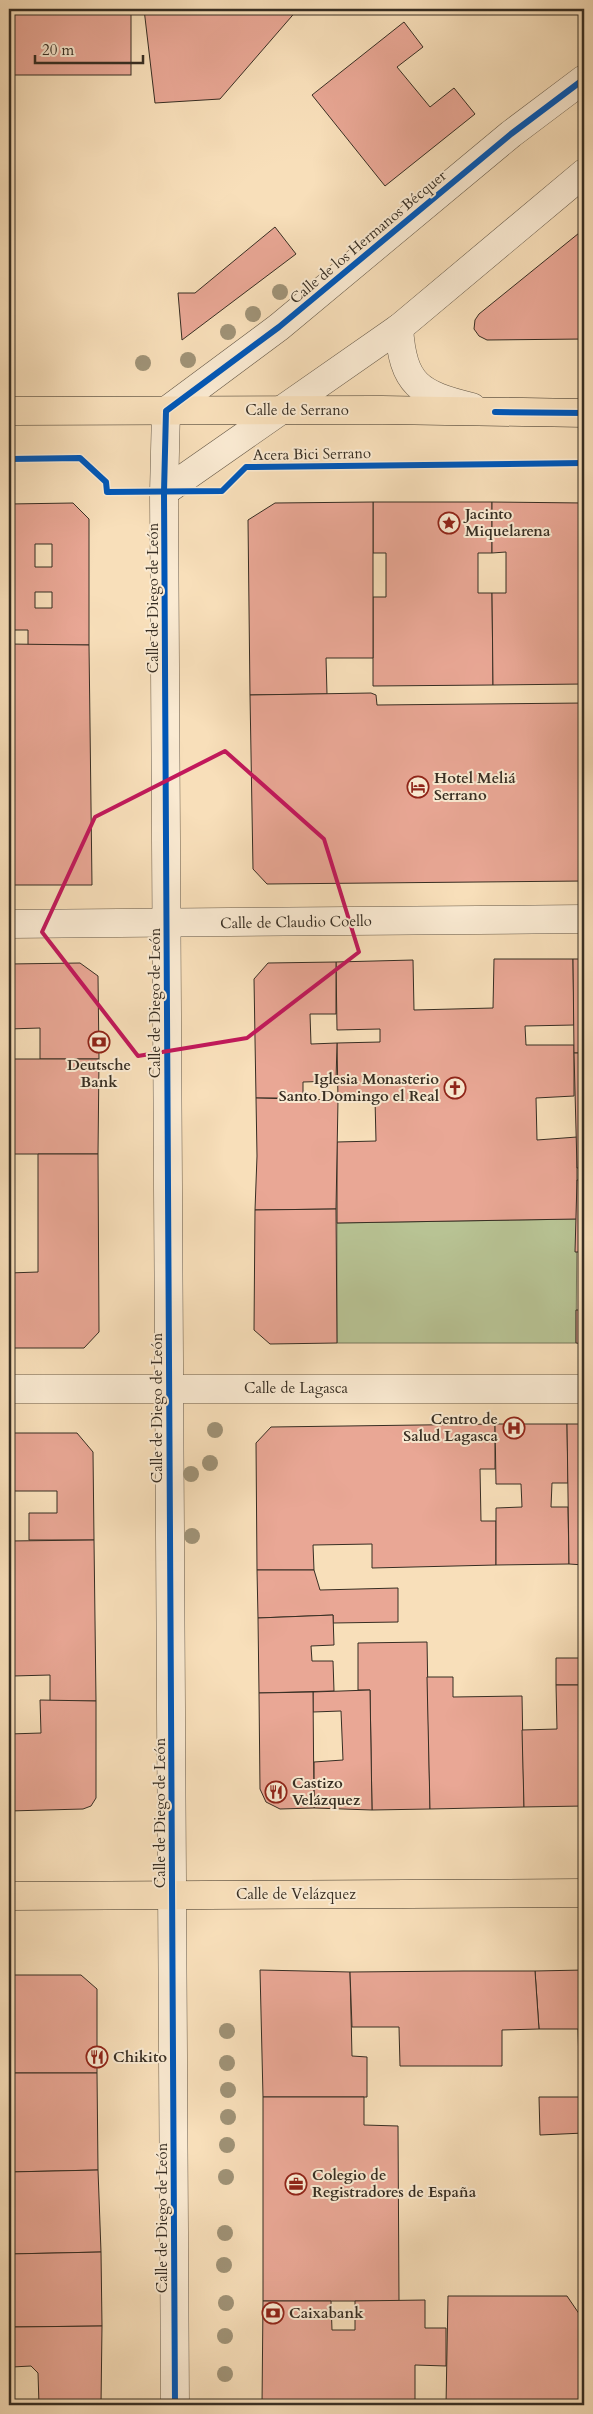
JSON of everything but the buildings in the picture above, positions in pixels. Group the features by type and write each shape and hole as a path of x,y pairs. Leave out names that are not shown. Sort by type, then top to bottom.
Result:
{"main road":[{"name":"Calle de Serrano","path":"9,411 382,410 584,413"},
{"name":"Calle de Velázquez","path":"9,1896 584,1893"}],"street":[{"name":"Calle de los Hermanos Bécquer","path":"166,411 279,327 512,134 584,79"},
{"path":"164,492 400,328 584,173"},
{"path":"400,328 403,358 408,372 422,389 428,394 444,400 496,412"},
{"name":"Calle de Diego de León","path":"166,411 164,492 175,2405"},
{"name":"Calle de Claudio Coello","path":"9,924 584,919"},
{"name":"Calle de Lagasca","path":"9,1389 584,1389"}],"highlighted area":[{"path":"225,751 324,839 359,952 247,1038 138,1056 42,932 95,817"}],"green space":[{"path":"577,1219 576,1343 337,1343 337,1223"}],"cycle path":[{"path":"175,2405 164,492 166,411 279,327 511,134 584,79"},
{"path":"495,412 584,413"},
{"name":"Acera Bici Serrano","path":"9,459 80,458 106,482 107,492 222,491 246,467 584,463"}],"place":[{"name":"Jacinto Miquelarena","path":"449,523"},
{"name":"Hotel Meliá Serrano","path":"418,787"},
{"name":"Deutsche Bank","path":"99,1042"},
{"name":"Iglesia Monasterio Santo Domingo el Real","path":"455,1088"},
{"name":"Centro de Salud Lagasca","path":"514,1428"},
{"name":"Castizo Velázquez","path":"276,1792"},
{"name":"Chikito","path":"97,2057"},
{"name":"Colegio de Registradores de España","path":"296,2184"},
{"name":"Caixabank","path":"273,2313"}]}
